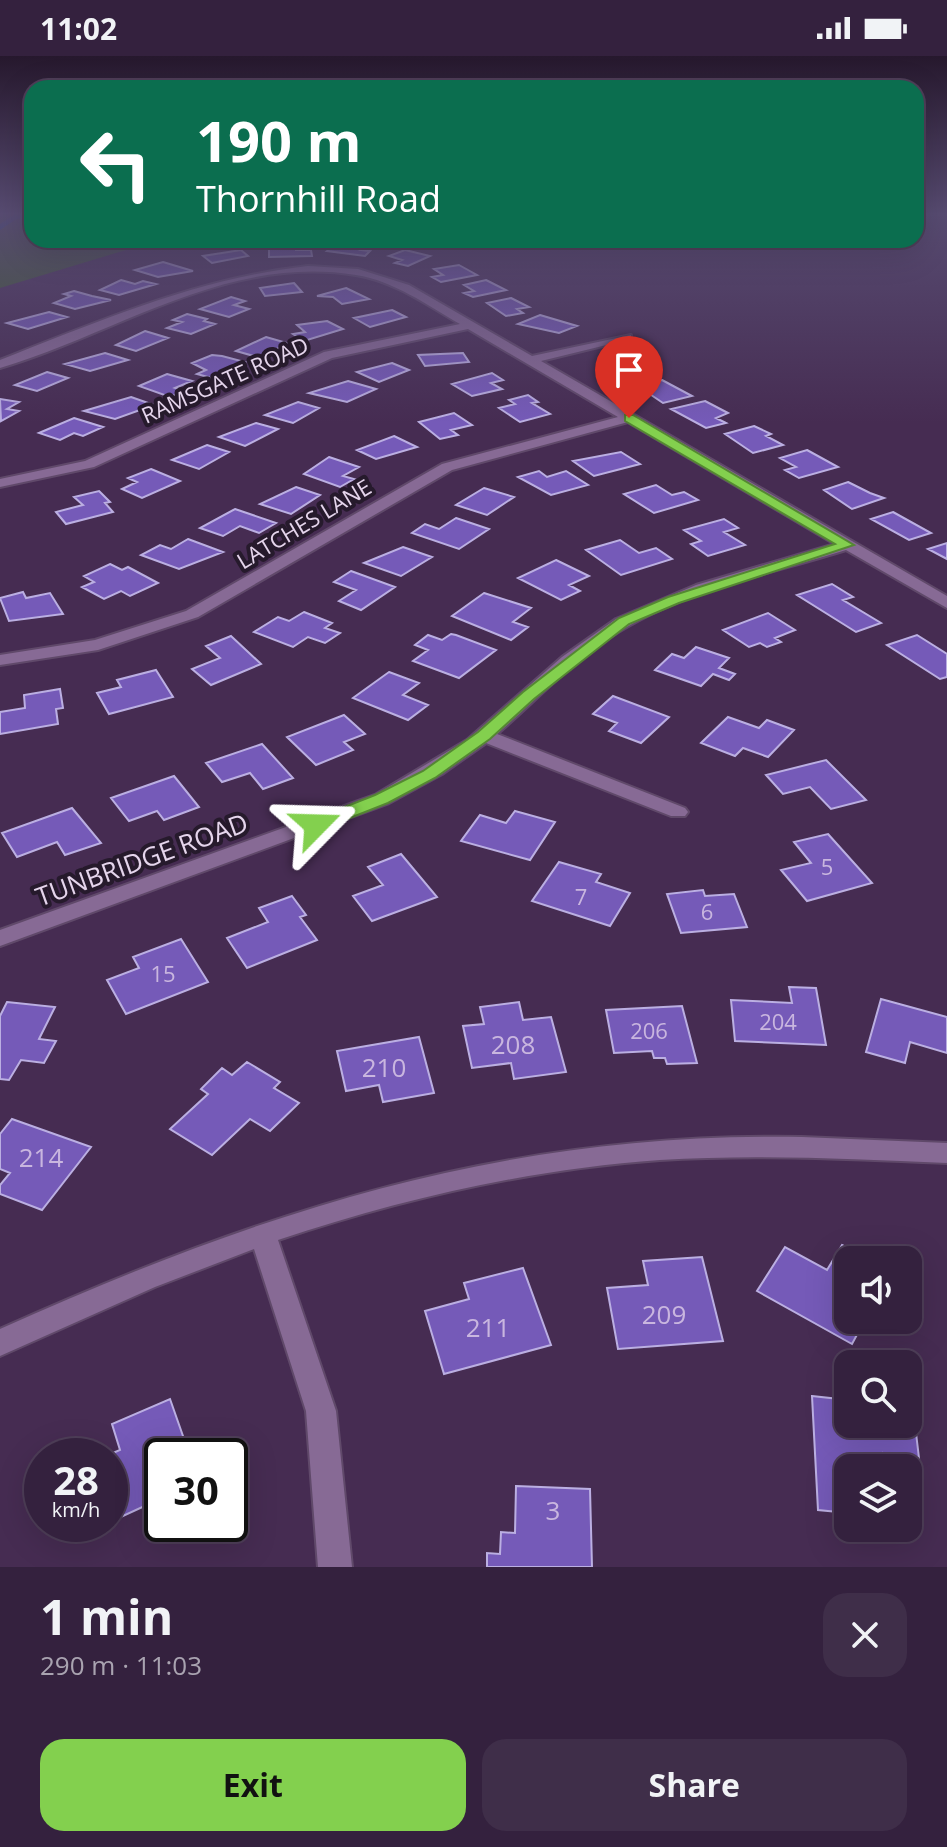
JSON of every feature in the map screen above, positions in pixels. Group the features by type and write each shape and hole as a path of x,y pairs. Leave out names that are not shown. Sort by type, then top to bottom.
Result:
{"street":[{"path":"0,364 217,283"},
{"path":"397,283 947,603"},
{"name":"RAMSGATE ROAD","path":"0,483 89,464 328,355 470,325"},
{"path":"530,360 627,337"},
{"name":"LATCHES LANE","path":"0,660 78,650 148,631 213,604 447,467 629,418"},
{"name":"TUNBRIDGE ROAD","path":"0,938 382,799 429,774 484,736 529,695 624,621 673,600 847,545"},
{"path":"484,736 678,812"},
{"path":"0,1343 164,1270 263,1235 436,1185 594,1156 775,1145 947,1153"},
{"path":"263,1235 321,1411 335,1567"}],"green space":[{"path":"0,283 18,283 0,288"}],"building":[{"path":"116,283 156,284 119,295 100,290"},
{"path":"294,283 302,292 265,296 260,288"},
{"path":"491,283 506,290 473,297 464,293 474,291 464,285"},
{"path":"346,288 369,299 342,304 333,297 317,296"},
{"path":"74,291 111,300 75,309 54,303 71,296 64,294"},
{"path":"231,297 245,301 234,305 249,309 229,317 200,309"},
{"path":"511,298 529,307 517,309 523,313 506,316 487,303"},
{"path":"392,310 406,317 370,327 354,318"},
{"path":"49,312 67,317 28,329 7,323"},
{"path":"187,314 215,324 191,334 167,328 182,322 173,320"},
{"path":"540,315 577,326 559,333 518,324"},
{"path":"327,321 343,329 304,341 293,334 305,332 297,325"},
{"path":"145,331 168,338 136,351 116,345"},
{"path":"266,337 287,343 261,358 236,351"},
{"path":"105,353 128,360 90,371 65,364"},
{"path":"463,353 469,362 425,366 418,355"},
{"path":"212,355 245,362 215,379 197,374 206,370 192,363"},
{"path":"642,356 660,372 616,378 608,370 618,369 609,361"},
{"path":"392,363 409,370 379,382 357,372"},
{"path":"47,372 68,378 37,391 15,385"},
{"path":"492,373 503,380 491,383 502,389 472,396 452,384"},
{"path":"167,374 192,381 175,388 184,391 170,397 139,386"},
{"path":"662,380 692,396 663,403 638,386"},
{"path":"348,381 376,389 347,402 309,393"},
{"path":"528,395 538,402 532,403 550,414 520,422 499,408 515,404 509,400"},
{"path":"131,397 154,405 115,419 84,411"},
{"path":"0,399 19,402 7,409 19,411 1,421"},
{"path":"705,401 728,413 716,418 726,423 706,428 671,409"},
{"path":"298,402 319,408 293,423 265,415"},
{"path":"454,413 472,425 451,430 458,435 440,439 419,422"},
{"path":"74,418 103,427 83,436 74,433 60,440 39,433"},
{"path":"256,423 278,429 245,446 219,437"},
{"path":"754,426 771,434 766,436 783,445 753,453 725,434"},
{"path":"394,436 417,447 376,459 357,450"},
{"path":"207,445 229,452 199,469 172,460"},
{"path":"807,450 838,467 799,478 785,470 796,467 780,458"},
{"path":"621,452 640,464 594,476 573,461"},
{"path":"329,457 359,467 343,476 354,479 340,487 304,474"},
{"path":"151,469 180,481 142,498 122,489 137,482 128,478"},
{"path":"539,471 547,477 566,471 588,485 551,495 518,477"},
{"path":"848,482 884,498 852,509 824,490"},
{"path":"656,485 672,495 684,492 698,500 654,513 624,494"},
{"path":"296,487 320,495 291,514 260,504"},
{"path":"484,488 514,497 487,515 456,505"},
{"path":"99,491 110,502 105,503 113,512 66,524 56,512 83,505 74,497"},
{"path":"235,509 276,523 259,533 240,526 223,536 200,528"},
{"path":"893,512 931,533 909,540 871,519"},
{"path":"456,518 489,529 459,549 412,533 425,524 439,529"},
{"path":"724,519 738,528 724,532 745,545 708,556 691,544 701,541 684,530"},
{"path":"188,539 223,552 179,569 141,555 160,545 171,549"},
{"path":"620,540 639,553 656,548 672,559 621,575 586,550"},
{"path":"947,543 947,559 928,549"},
{"path":"403,547 432,557 401,576 364,563"},
{"path":"556,560 589,576 569,585 580,591 561,600 518,578"},
{"path":"110,564 122,570 128,567 158,583 130,596 121,591 104,599 82,587 94,582 84,576"},
{"path":"351,571 395,587 361,610 339,601 356,590 334,582"},
{"path":"832,584 853,597 843,600 881,623 856,632 797,595"},
{"path":"23,592 26,598 50,593 63,614 9,621 0,598"},
{"path":"484,593 531,608 513,622 528,627 511,640 452,616"},
{"path":"304,612 332,623 325,628 340,633 325,643 308,637 293,647 254,632 278,617 289,621"},
{"path":"768,613 795,630 775,638 781,642 767,647 760,643 749,647 723,630"},
{"path":"451,634 496,650 459,678 413,661 428,650 415,645 428,635 442,640"},
{"path":"917,635 947,654 947,677 940,679 887,645"},
{"path":"231,636 261,664 211,685 192,669 220,658 206,646"},
{"path":"696,647 729,658 719,668 735,674 729,680 713,674 701,686 655,670 672,654 684,658"},
{"path":"156,670 173,697 109,714 97,693 121,687 117,680"},
{"path":"389,672 419,683 403,695 428,705 408,720 353,698"},
{"path":"60,689 63,708 56,709 58,724 0,734 0,712 25,708 24,695"},
{"path":"613,696 669,717 641,743 609,731 617,723 593,714"},
{"path":"344,715 365,734 344,742 353,750 316,765 287,737"},
{"path":"728,717 759,728 767,720 794,730 768,757 743,748 735,756 701,743"},
{"path":"262,744 293,778 263,789 250,773 222,782 206,763"},
{"path":"826,760 866,800 831,809 810,787 783,794 766,775"},
{"path":"174,776 199,807 164,820 157,811 129,821 111,798"},
{"path":"72,808 101,843 65,855 57,842 17,857 2,833"},
{"path":"515,811 555,822 530,860 461,841 480,815 506,823"},
{"path":"828,834 872,883 807,901 781,870 811,863 794,842"},
{"path":"401,854 437,897 372,921 353,896 383,885 368,867"},
{"path":"559,862 601,874 596,882 630,893 610,926 532,901"},
{"path":"703,890 705,896 734,894 747,927 681,933 667,894"},
{"path":"292,896 306,915 300,917 317,940 247,968 227,938 268,922 259,908"},
{"path":"181,939 208,982 126,1014 107,980 139,968 133,957"},
{"path":"789,987 816,988 826,1045 735,1041 731,1000 792,1003"},
{"path":"881,999 947,1017 947,1053 910,1042 905,1063 866,1052"},
{"path":"7,1002 55,1007 39,1039 56,1041 44,1063 21,1060 9,1080 0,1079 0,1016"},
{"path":"519,1002 523,1020 551,1017 566,1072 514,1079 511,1063 472,1068 463,1026 484,1024 480,1007"},
{"path":"682,1006 697,1063 667,1064 665,1058 654,1058 652,1051 614,1053 606,1010"},
{"path":"419,1037 434,1093 383,1102 379,1085 346,1091 337,1051"},
{"path":"247,1062 280,1082 274,1088 299,1103 270,1131 250,1119 212,1155 170,1129 208,1094 201,1089 222,1068 232,1075"},
{"path":"12,1119 91,1147 42,1210 0,1194 0,1185 10,1173 0,1169 0,1134"},
{"path":"785,1247 827,1270 834,1258 834,1334 757,1291"},
{"path":"702,1257 723,1341 618,1349 607,1288 648,1285 643,1261"},
{"path":"523,1268 551,1345 444,1374 425,1311 469,1299 464,1283"},
{"path":"834,1334 857,1334 852,1344"},
{"path":"812,1396 834,1398 834,1438 917,1438 919,1454 834,1454 834,1512 818,1510"},
{"path":"170,1399 184,1438 144,1438 144,1506 128,1514 128,1438 116,1438 112,1424"},
{"path":"516,1486 590,1489 592,1567 487,1567 487,1553 500,1554 501,1532 515,1533"}],"route":[{"path":"316,825 382,799 429,774 484,736 529,695 624,621 673,600 847,545 629,418"}]}
